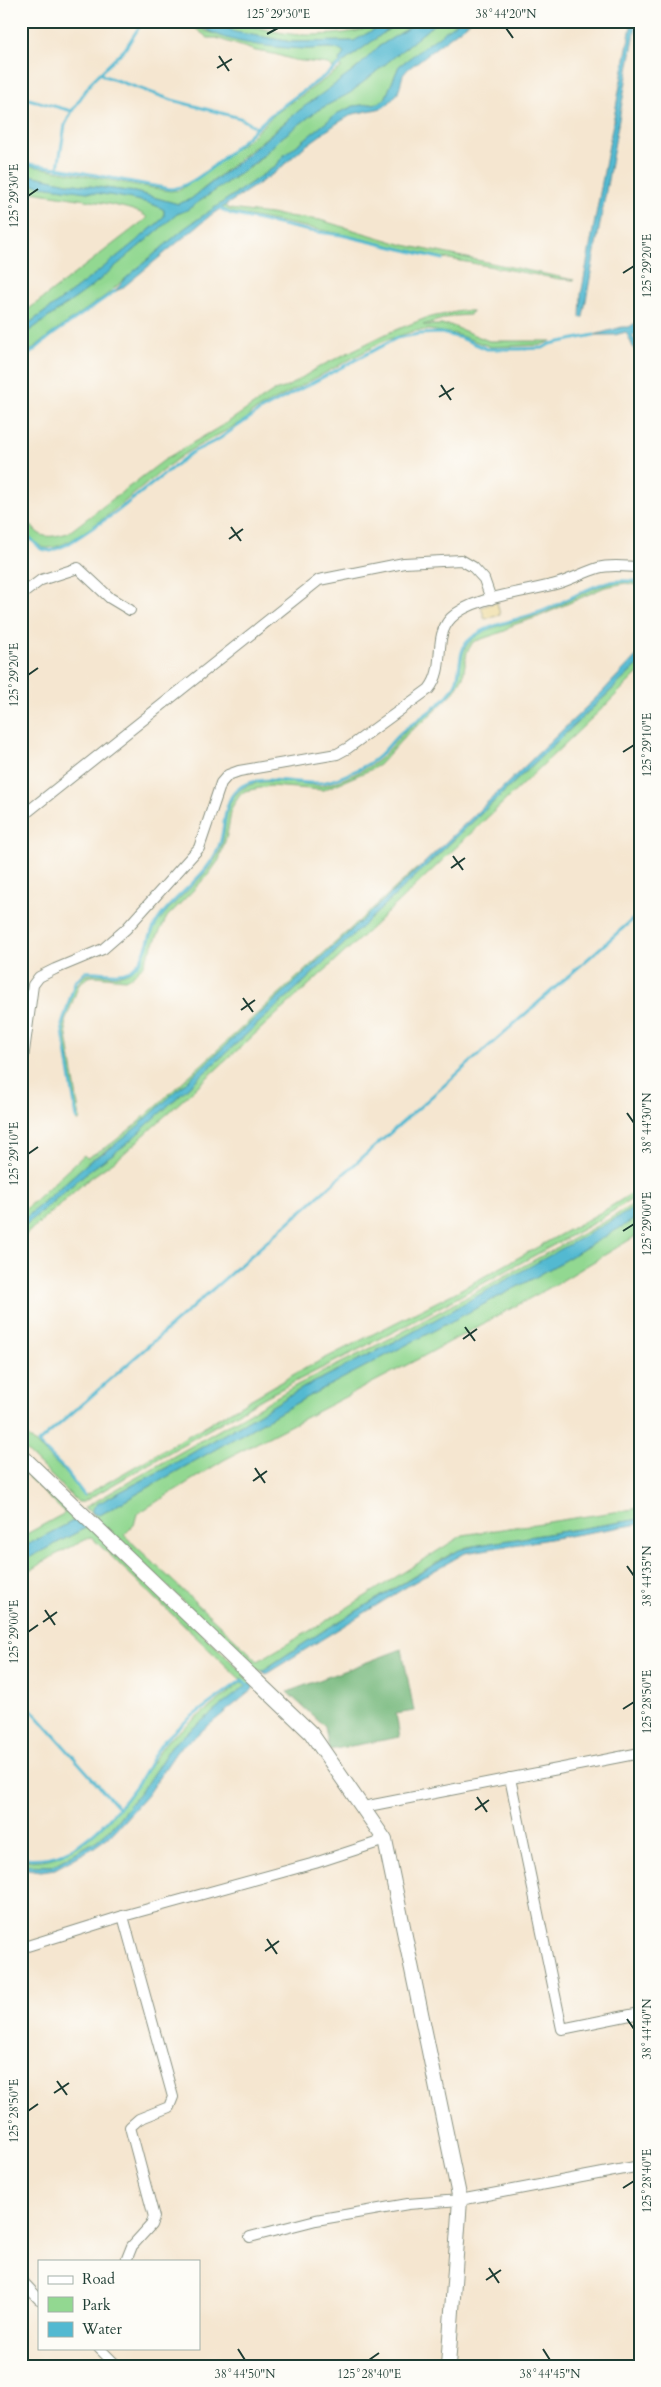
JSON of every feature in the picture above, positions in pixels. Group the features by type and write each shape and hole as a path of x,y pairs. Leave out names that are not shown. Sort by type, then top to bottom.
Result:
{"street":[{"path":"21,817 319,580 404,563 461,560 473,567 484,579 491,599"},
{"path":"21,1074 33,985 39,977 103,949 133,922 199,848 221,783 228,775 239,771 322,757 348,748 429,688 436,679 440,666 440,642 444,629 451,618 460,612 491,599 559,583 598,567 640,567"},
{"path":"21,595 41,580 78,568 92,584 130,610"},
{"path":"21,1455 311,1733 385,1840 460,2200 448,2366"},
{"path":"363,1807 640,1753"},
{"path":"510,1778 562,2029 640,2014"},
{"path":"21,1948 123,1916 315,1863 385,1840"},
{"path":"123,1916 173,2097 169,2107 138,2119 130,2127 154,2217 151,2225 132,2246 126,2260"},
{"path":"250,2237 316,2220 408,2204 460,2200 640,2166"},
{"path":"21,2280 38,2298"},
{"path":"102,2350 117,2366"}],"green space":[{"path":"186,21 193,21 205,31 257,44 305,49 337,48 345,53 339,60 340,63 333,68 328,64 294,60 256,51 216,38 208,38"},
{"path":"215,21 237,23 282,33 306,35 357,31 378,22 389,21 354,41 292,42 234,32"},
{"path":"400,21 420,21 378,47 372,55 336,85 301,109 191,199 178,204 135,192 67,183 21,173 21,164 170,191 180,190 250,138 275,114 341,68 341,64"},
{"path":"438,21 460,21 399,66 385,99 379,103 354,106 338,113 282,157 277,165 185,228 105,296 21,358 21,337 91,287 177,214 187,210 257,162 280,139 318,110 350,93"},
{"path":"21,182 137,200 164,210 164,216 108,264 21,329 21,315 147,218 127,208 110,204 21,190"},
{"path":"225,206 229,209 320,220 404,245 574,280 559,279 444,258 341,234 229,212 222,208"},
{"path":"461,311 472,311 470,315 453,316 423,325 450,325 489,341 551,341 541,345 491,347 455,334 429,330 414,331 384,341 251,413 248,418 189,451 99,522 63,544 44,548 33,540 21,525 21,512 40,534 51,536 68,533 167,458 228,422 274,391 287,387 319,367 388,333 426,318"},
{"path":"628,581 640,584 640,586 626,583 605,587 538,617 513,625 505,631 473,642 467,652 463,677 454,692 424,721 409,732 379,765 370,770 323,790 270,786 245,791 240,795 232,807 227,835 219,860 209,874 167,917 142,967 132,976 125,979 94,976 88,977 79,984 65,1022 80,1119 78,1122 63,1023 73,989 85,975 124,974 140,962 157,924 164,914 214,861 222,843 229,805 237,793 252,784 270,781 323,786 365,769 380,759 405,732 446,699 459,676 462,656 466,647 479,634 489,629 541,614 583,593 605,585"},
{"path":"640,663 640,671 609,702 366,933 120,1157 85,1182 21,1239 21,1229 85,1174 125,1145 308,978"},
{"path":"418,869 124,1139 91,1160 21,1222 21,1213 84,1155 87,1158 111,1144 134,1126"},
{"path":"640,1188 640,1194 594,1223 407,1325 267,1396 83,1502 78,1502 21,1446 21,1430 64,1471 84,1496 298,1372 454,1293 605,1210"},
{"path":"640,1200 640,1205 609,1224 406,1336 303,1388 170,1466 108,1498 100,1515 307,1397 534,1278 640,1216 640,1233 631,1239 558,1283 422,1357 224,1460 137,1514 134,1525 124,1535 258,1661 318,1626 463,1535 640,1508 640,1519 467,1547 451,1554 320,1633 262,1671 255,1669 98,1521 92,1513 84,1508 297,1385 395,1336 611,1218"},
{"path":"21,1459 81,1517 21,1548 21,1537 65,1513 21,1470"},
{"path":"89,1526 252,1681 249,1685 242,1678 240,1679 91,1537 55,1555 21,1576 21,1562"},
{"path":"402,1649 414,1711 396,1714 400,1737 329,1750 325,1727 287,1692"},
{"path":"242,1682 247,1686 172,1745 147,1783 112,1827 96,1841 52,1866 21,1865 21,1860 41,1860 60,1855 78,1846 94,1834 123,1804 168,1740"}],"sand":[{"path":"497,602 500,615 485,619 481,607"}],"water":[{"path":"193,21 215,21 235,32 292,42 354,41 389,21 400,21 341,64 339,61 344,53 340,50 290,48 246,43 218,35"},
{"path":"420,21 438,21 350,93 318,110 280,139 257,161 187,210 177,214 91,287 21,337 21,329 108,264 159,222 164,216 164,210 138,200 21,182 21,173 67,183 135,192 178,204 191,199 242,159 301,109 356,69 378,47"},
{"path":"459,21 471,21 408,69 403,75 398,93 388,104 382,108 353,114 336,124 304,147 276,172 211,215 121,289 115,291 126,278 185,228 277,165 282,157 338,113 354,106 379,103 385,99 399,66"},
{"path":"632,21 637,21 583,317 580,318 581,295"},
{"path":"640,320 640,331 632,336 640,348 640,362 626,332 615,335 594,335 622,327 629,327"},
{"path":"640,652 640,663 308,978 125,1145 85,1174 21,1229 21,1222 91,1160 107,1151 138,1126 418,869 603,691"},
{"path":"640,1205 640,1216 534,1278 307,1397 100,1515 92,1513 92,1509 97,1504 170,1466 303,1388 406,1336"},
{"path":"81,1517 89,1526 21,1562 21,1548"},
{"path":"640,1519 640,1524 465,1553 411,1584 266,1674 262,1671 320,1633 459,1550 479,1545"},
{"path":"252,1681 255,1683 252,1690 177,1751 147,1795 111,1835 93,1848 55,1869 41,1871 21,1868 21,1865 52,1866 96,1841 112,1827 147,1783 172,1745"}],"waterway":[{"path":"21,163 58,168 65,125 72,111 92,81 125,49 143,21"},
{"path":"58,168 170,189 182,186 210,169 276,111 341,64"},
{"path":"100,73 172,100 240,118 255,127"},
{"path":"21,97 72,111"},
{"path":"221,209 231,214 310,231 341,235 443,259"},
{"path":"21,361 52,335 115,291"},
{"path":"21,529 41,549 51,551 68,544 115,513 191,453 219,439 261,410 397,338 441,333 461,338 487,349 519,349 543,348 550,344 594,335"},
{"path":"77,1119 62,1025 75,982 85,972 125,972 140,961 152,931 162,914 198,878 214,858 221,839 229,802 237,790 254,781 264,780 324,782 359,769 379,756 400,734 438,705 450,693 458,676 462,651 468,641 475,635 492,627 551,608 597,585 624,581 640,582"},
{"path":"84,1495 65,1470 38,1443 640,913"},
{"path":"21,1858 53,1856 63,1853 85,1839 107,1820 126,1798 142,1777 157,1749 164,1741 192,1717 242,1680 248,1685"},
{"path":"21,1698 117,1806"}]}
